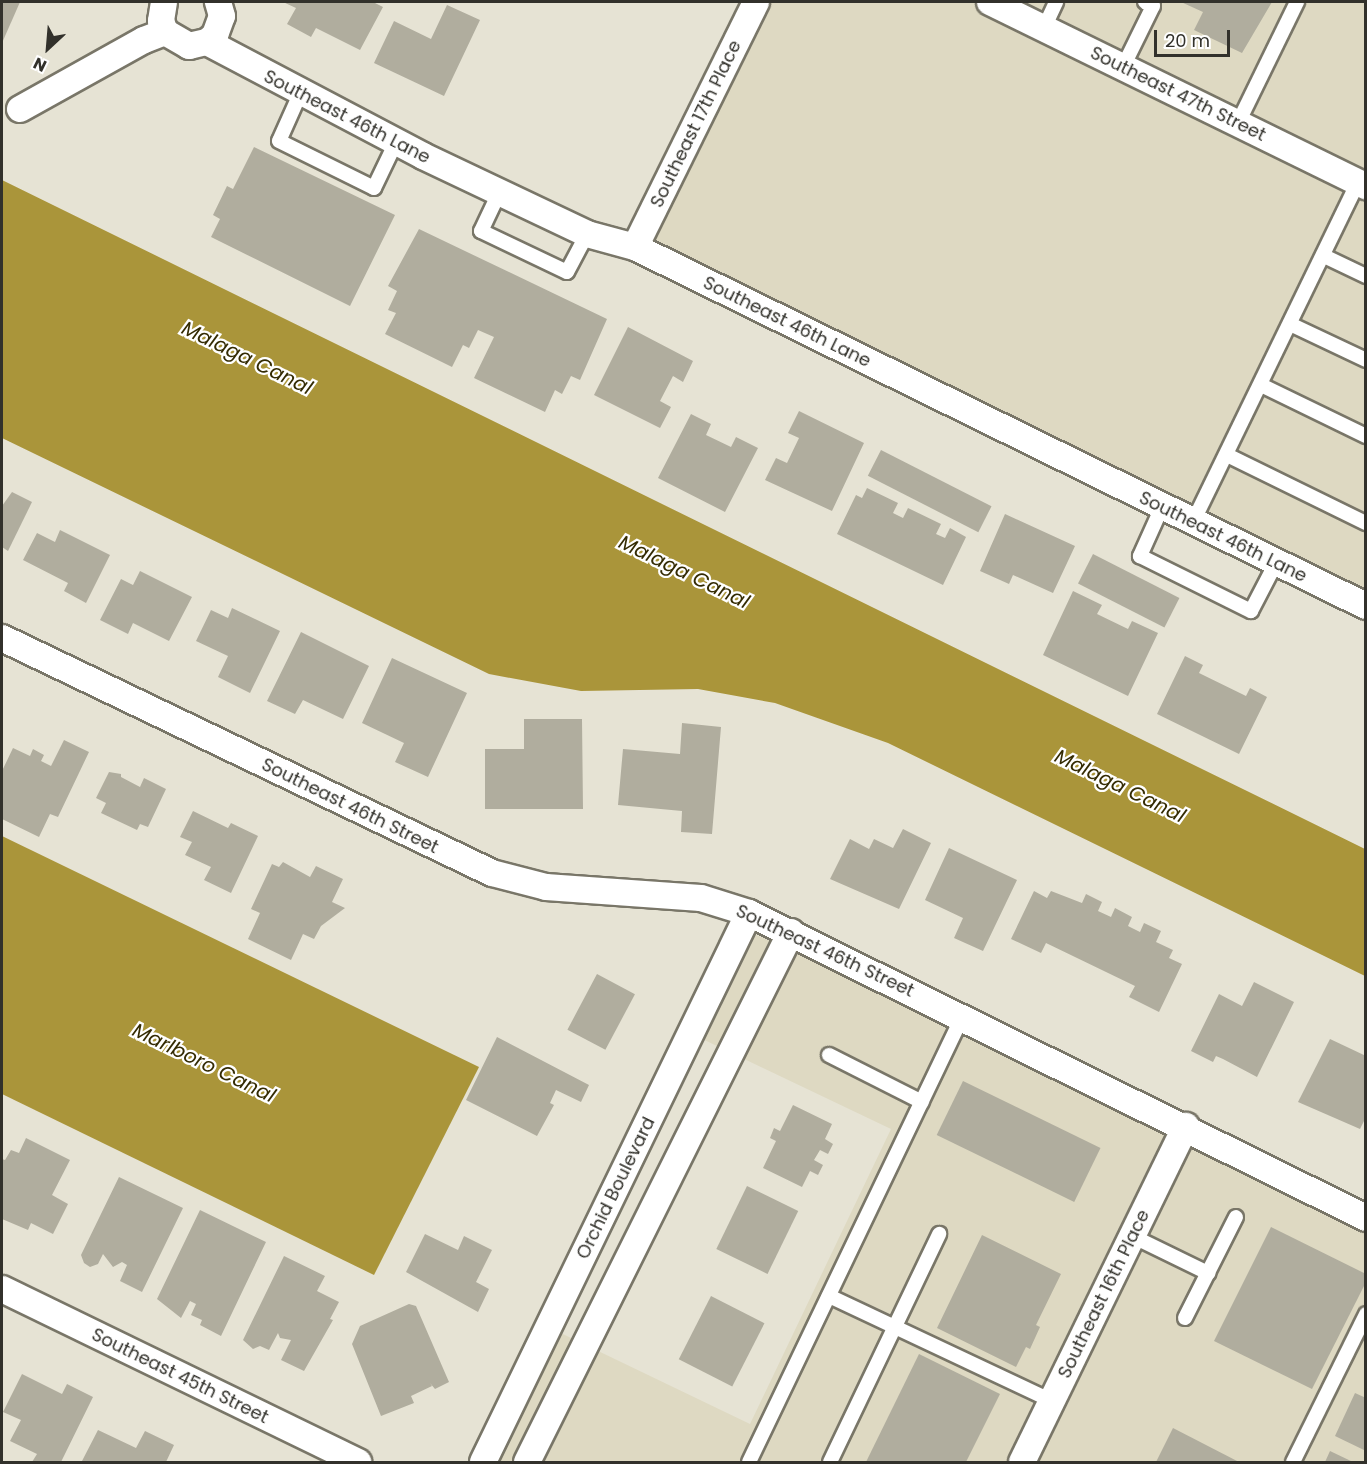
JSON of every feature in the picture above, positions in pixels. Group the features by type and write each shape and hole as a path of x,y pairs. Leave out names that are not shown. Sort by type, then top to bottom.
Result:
{"street":[{"path":"20,109 144,39 165,32 161,21 164,2"},
{"name":"Southeast 17th Place","path":"635,247 756,2"},
{"name":"Southeast 47th Street","path":"990,2 1362,184"},
{"path":"207,42 220,26 222,3"},
{"name":"Southeast 46th Lane","path":"165,32 189,46 207,42 300,94 499,193 587,234 635,247 1365,606"},
{"name":"Southeast 46th Street","path":"2,638 492,873 546,887 700,898 748,913 1186,1126 1365,1218"},
{"name":"Orchid Boulevard","path":"483,1462 748,913"},
{"path":"527,1462 791,932"},
{"name":"Southeast 16th Place","path":"1022,1462 1186,1126"},
{"name":"Southeast 45th Street","path":"2,1289 358,1462"}],"lane":[{"path":"1044,28 1056,2"},
{"path":"1123,67 1153,6 1145,2"},
{"path":"1238,123 1297,2"},
{"path":"300,94 279,141 374,188 396,142"},
{"path":"1193,522 1362,184"},
{"path":"499,193 481,231 567,272 587,234"},
{"path":"1324,256 1365,276"},
{"path":"1290,324 1365,360"},
{"path":"1261,385 1365,436"},
{"path":"1227,455 1365,523"},
{"path":"1162,507 1140,556 1251,611 1275,562"},
{"path":"749,1462 963,1016"},
{"path":"830,1055 922,1102"},
{"path":"1185,1318 1236,1218"},
{"path":"830,1462 939,1234"},
{"path":"1132,1236 1208,1274"},
{"path":"829,1296 1052,1401"},
{"path":"1293,1462 1365,1314"}],"shaded area":[{"path":"742,2 1365,2 1365,603 623,246"},
{"path":"738,928 816,958 1365,1219 1365,1462 480,1462 542,1324 750,1424 891,1129 694,1035"}],"water":[{"name":"Malaga Canal","path":"2,180 1365,849 1365,976 888,743 775,703 698,689 581,691 489,674 2,438"},
{"name":"Marlboro Canal","path":"2,836 479,1067 374,1275 2,1094"}],"building":[{"path":"2,2 20,2 2,43"},
{"path":"283,2 373,2 383,7 360,50 316,28 311,37 287,24 296,8"},
{"path":"1181,2 1272,2 1242,53 1194,30 1203,12"},
{"path":"447,5 480,20 444,96 374,63 394,21 431,39"},
{"path":"254,147 395,215 350,306 211,237 220,219 213,215 227,186 233,189"},
{"path":"419,229 607,319 580,380 571,376 562,394 555,390 545,412 474,378 494,337 478,330 469,348 463,345 452,367 385,334 396,313 388,310 397,291 388,286"},
{"path":"628,327 693,361 683,382 673,376 660,401 671,407 660,428 594,395"},
{"path":"799,411 864,443 832,511 765,480 776,458 787,463 799,438 788,433"},
{"path":"691,414 711,424 706,435 731,447 736,437 758,448 725,512 658,478"},
{"path":"881,450 991,506 978,532 868,476"},
{"path":"867,488 898,503 893,513 903,518 908,508 941,524 936,534 945,538 950,528 966,537 943,585 837,534 856,495 862,498"},
{"path":"12,492 32,502 8,551 2,547 2,506"},
{"path":"1005,514 1075,546 1053,593 1013,575 1009,584 980,571"},
{"path":"60,530 110,555 86,603 64,591 68,583 23,560 37,533 55,542"},
{"path":"1093,554 1179,598 1164,627 1078,583"},
{"path":"140,571 192,597 169,641 133,623 128,634 100,620 121,579 133,585"},
{"path":"1073,591 1102,605 1097,614 1128,629 1132,621 1158,633 1128,696 1043,655"},
{"path":"232,608 280,631 250,693 218,677 228,656 196,641 211,610 228,618"},
{"path":"301,632 369,666 343,719 303,700 295,714 267,701"},
{"path":"1185,656 1203,665 1199,673 1246,696 1250,688 1267,697 1239,754 1157,714"},
{"path":"392,658 467,693 428,777 395,762 404,743 362,723"},
{"path":"524,719 582,719 583,809 485,809 485,749 524,749"},
{"path":"682,723 721,727 712,834 681,832 682,811 618,805 623,749 680,754"},
{"path":"64,740 89,752 58,817 50,814 39,837 2,819 2,771 13,748 30,756 33,749 44,755 41,761 51,766"},
{"path":"109,772 121,774 121,777 140,787 144,778 166,789 148,827 140,824 137,830 101,813 106,803 96,798"},
{"path":"193,811 228,828 231,823 258,836 231,893 204,880 211,867 185,855 192,842 180,837"},
{"path":"903,829 931,843 899,909 830,879 850,839 869,849 874,839 893,848"},
{"path":"949,848 1017,880 983,951 954,938 963,918 925,900"},
{"path":"283,862 310,877 316,866 343,879 332,902 345,908 321,926 314,939 303,934 291,960 248,939 260,913 251,909 272,864 279,867"},
{"path":"1034,891 1047,898 1051,891 1082,903 1086,894 1102,902 1098,911 1111,917 1115,908 1132,917 1128,926 1140,932 1144,923 1161,931 1156,942 1173,950 1169,958 1182,964 1159,1012 1129,997 1135,986 1046,943 1041,953 1011,939"},
{"path":"597,974 635,994 605,1050 567,1030"},
{"path":"1254,982 1294,1002 1257,1077 1216,1056 1213,1062 1191,1051 1219,994 1242,1006"},
{"path":"497,1037 589,1085 581,1102 556,1090 550,1103 554,1105 537,1136 466,1100"},
{"path":"1330,1039 1366,1056 1366,1117 1360,1129 1298,1102"},
{"path":"963,1081 1101,1148 1074,1202 937,1135"},
{"path":"793,1105 832,1124 825,1139 833,1144 828,1154 820,1150 814,1160 823,1165 818,1175 810,1171 802,1187 763,1168 776,1141 770,1138 774,1128 780,1131"},
{"path":"26,1138 70,1160 52,1195 68,1204 53,1234 31,1223 28,1230 2,1219 2,1159 5,1160 11,1150 19,1153"},
{"path":"119,1177 183,1208 142,1292 120,1281 127,1265 122,1262 113,1267 103,1254 98,1264 90,1267 84,1263 81,1255"},
{"path":"747,1186 798,1211 768,1274 716,1249"},
{"path":"200,1210 266,1242 221,1336 200,1325 202,1320 191,1315 196,1304 190,1301 181,1318 157,1299"},
{"path":"1271,1227 1366,1274 1366,1282 1312,1389 1214,1341"},
{"path":"425,1234 458,1250 464,1236 492,1250 476,1282 489,1289 478,1312 406,1272"},
{"path":"982,1235 1061,1274 1036,1325 1040,1327 1030,1349 1026,1347 1016,1367 937,1328"},
{"path":"284,1256 325,1276 317,1291 339,1302 330,1319 333,1320 304,1371 281,1360 291,1340 280,1338 278,1333 269,1350 260,1346 253,1349 243,1340"},
{"path":"711,1296 764,1323 732,1387 679,1359"},
{"path":"409,1304 416,1306 449,1382 435,1389 430,1383 432,1386 411,1396 414,1403 381,1416 352,1344 360,1326"},
{"path":"919,1354 1000,1394 966,1462 866,1462"},
{"path":"22,1374 62,1394 67,1384 93,1397 61,1462 32,1462 37,1454 10,1441 21,1420 3,1412"},
{"path":"1355,1393 1366,1398 1366,1451 1335,1436"},
{"path":"1173,1428 1239,1462 1156,1462"},
{"path":"98,1430 136,1448 145,1431 174,1445 166,1462 82,1461"},
{"path":"1330,1451 1353,1462 1325,1462"}]}
